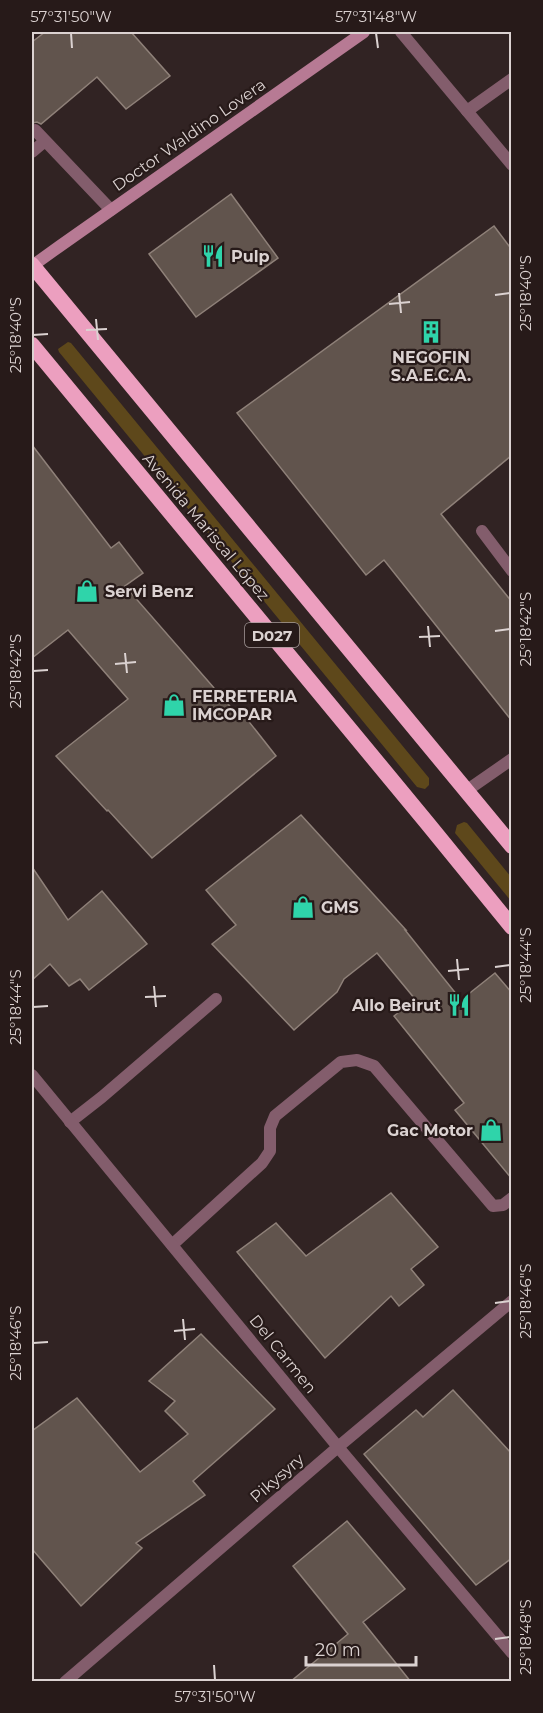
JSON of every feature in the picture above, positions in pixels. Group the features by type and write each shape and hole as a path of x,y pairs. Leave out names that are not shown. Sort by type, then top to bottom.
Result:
{"highway":[{"name":"Avenida Mariscal López","path":"32,266 512,846"},
{"name":"Avenida Mariscal López","path":"32,345 512,927"}],"main road":[{"name":"Doctor Waldino Lovera","path":"32,266 364,32"}],"street":[{"path":"402,32 512,165"},
{"path":"467,111 512,79"},
{"path":"34,130 111,210"},
{"path":"32,152 45,141"},
{"path":"482,531 512,571"},
{"path":"466,791 512,759"},
{"path":"70,1122 216,999"},
{"path":"172,1245 262,1163 270,1151 270,1128 275,1116 341,1062 357,1060 374,1066 493,1206 503,1205 512,1198"},
{"name":"Del Carmen","path":"32,1075 338,1447 512,1653"},
{"name":"Pikysyry","path":"65,1682 512,1301"}],"shaded area":[{"path":"68,342 429,778 429,785 425,789 417,787 59,352 58,349"},
{"path":"464,822 511,877 511,901 455,833 457,825"}],"building":[{"path":"45,32 131,32 170,76 126,109 97,77 41,124 32,123 32,42"},
{"name":"Pulp","path":"231,194 278,258 196,317 149,254"},
{"name":"NEGOFIN S.A.E.C.A.","path":"494,226 512,250 512,455 441,514 512,602 512,721 384,560 366,575 237,413"},
{"path":"32,445 111,548 119,542 143,573 125,586 235,712 239,709 276,756 152,858 56,756 128,699 68,630 32,658"},
{"name":"GMS","path":"301,815 406,930 461,1000 495,973 512,993 512,1179 455,1110 464,1103 394,1016 415,999 377,953 344,979 337,992 294,1030 212,944 236,925 206,890"},
{"path":"32,867 68,920 102,891 147,944 89,990 80,979 69,986 50,964 32,980"},
{"path":"391,1193 438,1247 411,1269 424,1285 399,1306 391,1296 325,1358 237,1252 276,1223 306,1256"},
{"path":"201,1334 275,1409 193,1481 205,1495 136,1543 142,1548 81,1606 32,1549 32,1431 77,1398 140,1472 188,1434 165,1411 175,1401 149,1381"},
{"path":"453,1390 512,1454 512,1558 476,1585 364,1454 416,1410 423,1417"},
{"path":"347,1521 405,1589 363,1622 411,1682 290,1682 348,1634 293,1566"}],"place":[{"name":"Pulp","path":"213,256"},
{"name":"NEGOFIN S.A.E.C.A.","path":"431,332"},
{"name":"Servi Benz","path":"87,591"},
{"name":"FERRETERIA IMCOPAR","path":"174,705"},
{"name":"GMS","path":"303,907"},
{"name":"Allo Beirut","path":"459,1005"},
{"name":"Gac Motor","path":"491,1130"}]}
